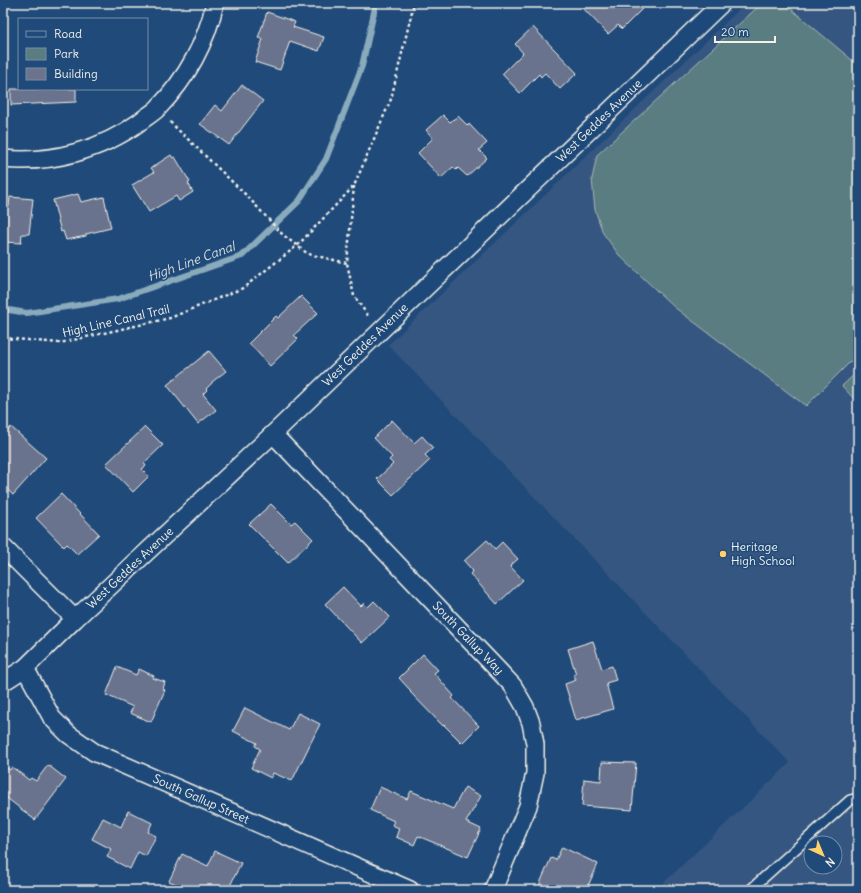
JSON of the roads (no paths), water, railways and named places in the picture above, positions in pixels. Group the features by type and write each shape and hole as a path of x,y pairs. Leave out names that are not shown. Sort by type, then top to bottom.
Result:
{"street":[{"path":"3,159 17,161 51,158 84,151 107,142 131,128 156,110 186,74 202,46 215,3"},
{"name":"West Geddes Avenue","path":"3,682 25,668 75,619 273,434 722,3"},
{"name":"South Gallup Way","path":"273,434 513,686 525,707 531,723 535,744 535,773 528,806 493,890"},
{"path":"3,547 75,619"},
{"name":"South Gallup Street","path":"25,668 52,718 68,734 94,752 410,890"}],"lane":[{"path":"750,890 850,800 858,798"}],"waterway":[{"name":"High Line Canal","path":"3,309 27,313 118,299 242,256 299,201 326,159 362,66 376,3"}],"place":[{"name":"Heritage High School","path":"723,554"}]}
